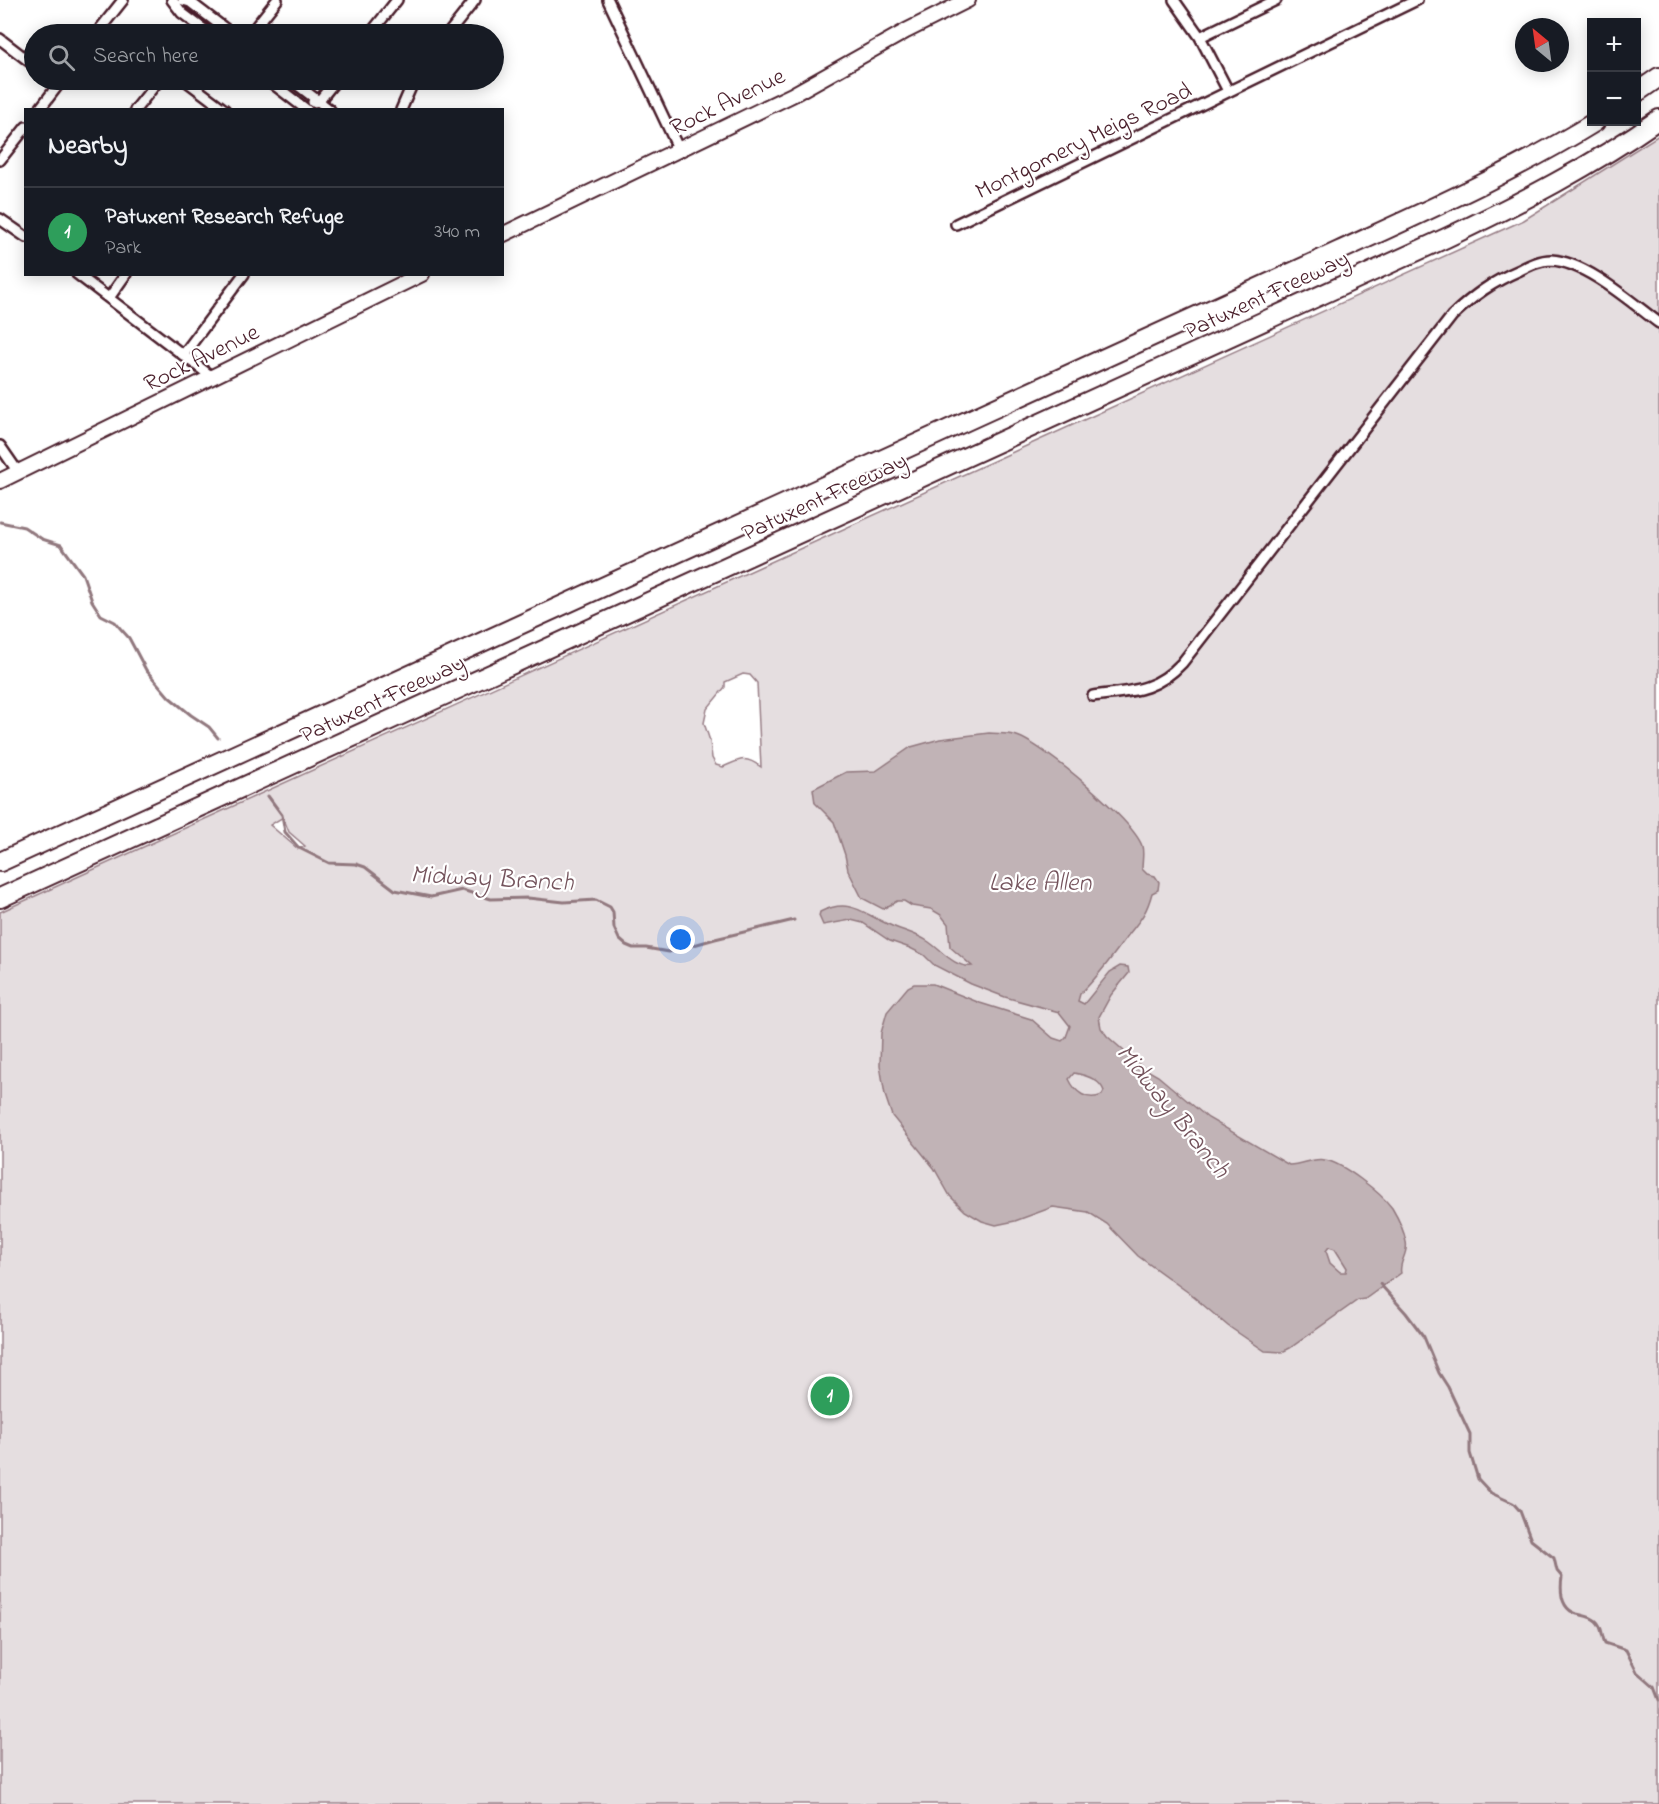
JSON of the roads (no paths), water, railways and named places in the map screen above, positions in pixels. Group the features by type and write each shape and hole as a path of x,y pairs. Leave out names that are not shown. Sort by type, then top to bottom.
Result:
{"highway":[{"path":"1641,90 1659,77"},
{"name":"Patuxent Freeway","path":"0,898 1446,238 1560,181 1659,119"},
{"name":"Patuxent Freeway","path":"0,862 1380,232 1488,181 1588,126"}],"street":[{"path":"104,24 123,0"},
{"path":"172,0 182,13 197,24"},
{"path":"183,0 190,2 219,24"},
{"path":"258,24 277,0"},
{"path":"378,24 397,0"},
{"path":"456,24 474,0"},
{"path":"608,0 679,150"},
{"name":"Rock Avenue","path":"504,234 792,95 897,35 968,0"},
{"name":"Montgomery Meigs Road","path":"1174,0 1200,37 1228,91"},
{"path":"1200,37 1276,0"},
{"name":"Montgomery Meigs Road","path":"956,224 1417,0"},
{"path":"0,39 24,58"},
{"path":"40,108 52,90"},
{"path":"137,108 151,90"},
{"path":"198,90 222,108"},
{"path":"281,90 304,108"},
{"path":"304,90 328,108"},
{"path":"298,103 319,101 328,90"},
{"path":"402,108 410,90"},
{"path":"0,160 24,130"},
{"path":"0,219 24,236"},
{"path":"1093,696 1138,690 1159,683 1176,669 1452,316 1475,294 1497,280 1537,262 1553,260 1592,274 1659,323"},
{"path":"80,276 208,374"},
{"path":"109,298 125,276"},
{"path":"183,355 242,276"},
{"name":"Rock Avenue","path":"0,481 208,374 418,276"},
{"path":"0,446 18,472"}],"water":[{"name":"Lake Allen","path":"989,733 1017,736 1030,742 1066,768 1106,802 1135,834 1142,846 1142,869 1147,874 1155,876 1159,882 1158,890 1152,893 1140,920 1103,969 1080,994 1078,1001 1084,1004 1110,972 1120,966 1128,967 1129,973 1111,995 1099,1017 1101,1028 1107,1036 1142,1067 1158,1076 1208,1118 1289,1165 1316,1160 1333,1162 1371,1187 1387,1202 1399,1220 1407,1246 1400,1269 1401,1273 1290,1348 1282,1352 1265,1351 1228,1326 1189,1293 1138,1256 1107,1224 1088,1212 1053,1207 1015,1221 996,1225 982,1221 965,1211 950,1196 934,1168 892,1116 885,1095 880,1065 881,1033 887,1012 908,987 914,984 933,984 980,1003 1031,1019 1053,1038 1062,1041 1070,1026 1059,1012 1005,997 971,984 934,965 924,955 890,941 863,923 851,920 823,925 819,916 820,912 840,906 849,907 924,939 954,962 972,966 950,947 948,924 941,915 931,909 912,906 904,901 897,901 883,909 862,898 848,870 834,822 815,803 813,789 846,772 876,771 911,747 940,739","holes":["1074,1073 1096,1081 1104,1091 1102,1095 1091,1097 1078,1092 1069,1079","1329,1247 1335,1249 1347,1268 1346,1272 1340,1272 1330,1263 1326,1251"]}],"waterway":[{"name":"Midway Branch","path":"0,522 24,527 42,539 61,545 83,575 92,601 101,615 115,622 129,638 146,670 169,697 209,727 218,738"},
{"name":"Midway Branch","path":"268,796 282,815 285,832 299,848 329,863 356,864 365,867 395,890 431,897 462,890 491,899 528,898 564,902 596,900 610,907 613,912 614,928 619,939 633,948 669,952 794,920"},
{"name":"Midway Branch","path":"1380,1284 1424,1337 1439,1373 1470,1434 1470,1453 1478,1479 1491,1493 1513,1503 1520,1511 1531,1540 1554,1558 1557,1571 1562,1577 1561,1588 1565,1604 1572,1612 1596,1621 1600,1626 1605,1643 1626,1650 1637,1672 1654,1687 1659,1700"}],"place":[{"name":"Patuxent Research Refuge","path":"830,1396"}]}
